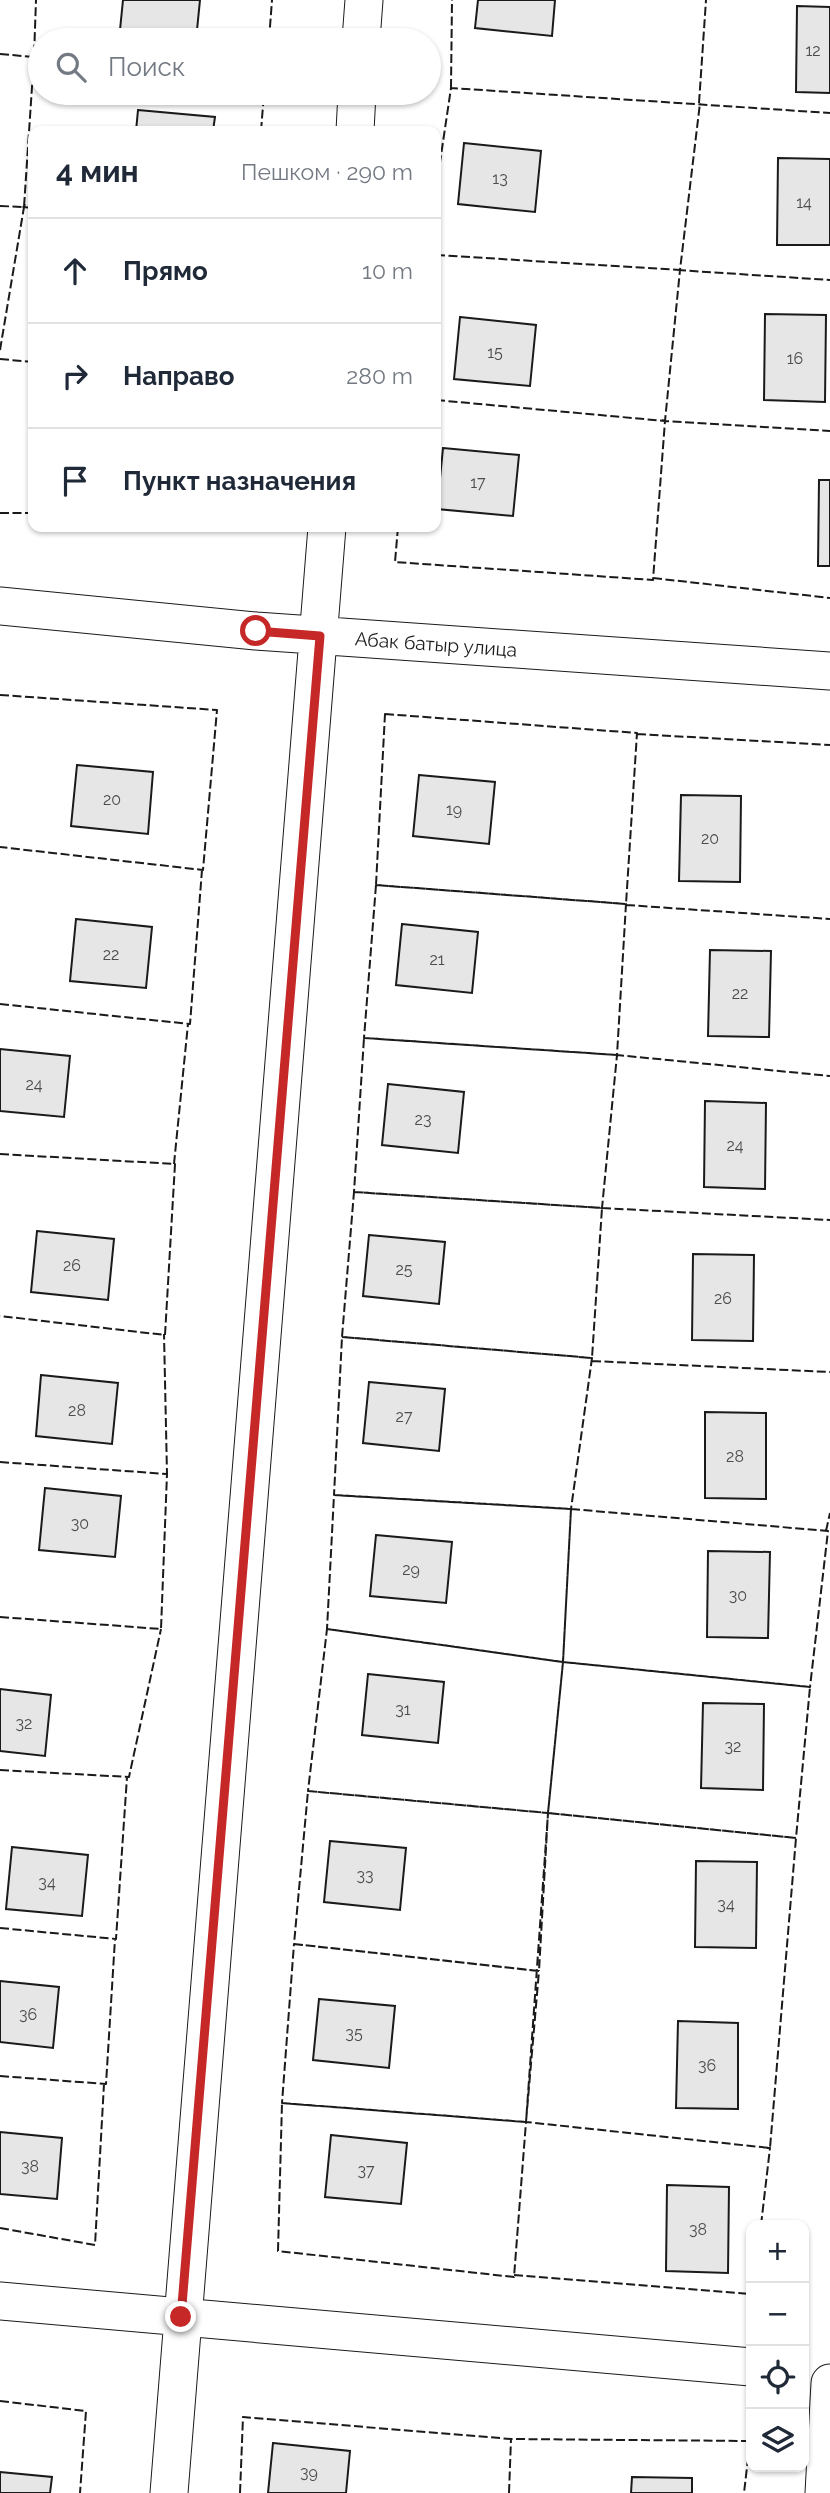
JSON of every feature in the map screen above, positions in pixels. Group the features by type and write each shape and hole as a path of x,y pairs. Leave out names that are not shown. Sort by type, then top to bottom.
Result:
{"street":[{"path":"362,28 364,0"},
{"path":"355,126 356,105"},
{"path":"169,2493 181,2317 327,532"},
{"name":"Абак батыр улица","path":"0,606 320,636 830,671"},
{"path":"0,2301 746,2367"},
{"path":"809,2372 830,2374"},
{"path":"824,2493 830,2383"}],"building":[{"path":"123,0 200,0 197,28 120,28"},
{"path":"478,0 555,0 552,36 475,28"},
{"path":"797,6 830,7 830,93 796,92"},
{"path":"138,110 215,117 214,126 136,126"},
{"path":"464,143 541,151 535,212 458,204"},
{"path":"778,158 830,159 830,245 777,245"},
{"path":"765,314 826,315 825,402 764,400"},
{"path":"460,317 536,325 530,386 454,379"},
{"path":"443,448 519,455 513,516 441,509"},
{"path":"819,480 830,480 830,566 818,566"},
{"path":"77,765 153,772 148,834 71,826"},
{"path":"419,775 495,782 489,844 413,836"},
{"path":"681,795 741,796 740,882 679,881"},
{"path":"76,919 152,927 146,988 70,981"},
{"path":"402,924 478,932 472,993 396,985"},
{"path":"710,950 771,951 769,1037 708,1036"},
{"path":"0,1049 70,1056 64,1117 0,1111"},
{"path":"388,1084 464,1092 458,1153 382,1145"},
{"path":"705,1101 766,1103 765,1189 704,1187"},
{"path":"37,1231 114,1239 108,1300 31,1292"},
{"path":"369,1235 445,1242 439,1304 363,1296"},
{"path":"693,1254 754,1255 753,1341 692,1340"},
{"path":"41,1375 118,1383 112,1444 36,1436"},
{"path":"369,1382 445,1389 439,1451 363,1443"},
{"path":"705,1412 766,1413 766,1499 705,1498"},
{"path":"45,1488 121,1496 115,1557 39,1550"},
{"path":"376,1535 452,1542 446,1603 370,1596"},
{"path":"708,1551 770,1552 768,1638 707,1637"},
{"path":"368,1674 444,1682 438,1743 362,1735"},
{"path":"0,1689 51,1695 45,1756 0,1751"},
{"path":"703,1703 764,1704 763,1790 701,1788"},
{"path":"330,1841 406,1848 400,1910 324,1902"},
{"path":"12,1847 88,1855 82,1916 6,1909"},
{"path":"696,1861 757,1862 756,1948 695,1947"},
{"path":"0,1981 59,1987 53,2048 0,2042"},
{"path":"319,1999 395,2006 389,2068 313,2060"},
{"path":"678,2021 738,2023 738,2109 676,2108"},
{"path":"0,2132 62,2138 57,2199 0,2194"},
{"path":"331,2135 407,2143 401,2204 325,2197"},
{"path":"667,2185 729,2187 728,2273 666,2271"},
{"path":"273,2443 350,2451 346,2493 268,2493"},
{"path":"0,2472 52,2477 50,2493 0,2493"},
{"path":"632,2477 692,2478 692,2493 631,2493"}],"fence":[{"path":"35,28 36,0"},
{"path":"270,28 272,0"},
{"path":"451,88 452,0"},
{"path":"699,103 706,0"},
{"path":"0,54 28,56"},
{"path":"441,155 451,88 830,113"},
{"path":"441,255 680,270 700,103"},
{"path":"29,126 31,105"},
{"path":"261,126 263,105"},
{"path":"0,206 24,207 28,147"},
{"path":"25,204 24,207 28,207"},
{"path":"0,350 24,207 21,207"},
{"path":"677,270 830,280"},
{"path":"662,420 665,421 680,270"},
{"path":"0,359 28,362"},
{"path":"441,400 665,421 830,431"},
{"path":"398,532 395,562 653,580 665,421"},
{"path":"0,513 28,513"},
{"path":"653,578 830,598"},
{"path":"0,695 217,710 203,870 0,847"},
{"path":"385,714 637,733 626,904 376,885 385,714"},
{"path":"637,734 830,745"},
{"path":"0,1004 190,1024 202,870"},
{"path":"376,885 626,904 617,1055 364,1038 376,885"},
{"path":"626,905 830,919"},
{"path":"174,1164 188,1024"},
{"path":"364,1038 617,1055 602,1208 354,1192 364,1038"},
{"path":"617,1057 830,1076"},
{"path":"0,1154 175,1164 165,1335 0,1316"},
{"path":"354,1192 602,1208 592,1358 342,1337 354,1192"},
{"path":"602,1208 830,1220"},
{"path":"164,1334 167,1474 164,1474"},
{"path":"342,1337 592,1358 571,1509 334,1495 342,1337"},
{"path":"592,1361 830,1372"},
{"path":"0,1462 167,1474 161,1629 0,1617"},
{"path":"334,1495 571,1509 563,1662 327,1629 334,1495"},
{"path":"571,1509 828,1531 810,1687 563,1662 571,1509"},
{"path":"826,1531 830,1513"},
{"path":"0,1770 129,1777 161,1629"},
{"path":"327,1629 563,1662 548,1813 308,1791 327,1629"},
{"path":"563,1662 810,1687 796,1838 548,1813 563,1662"},
{"path":"0,1928 116,1939 127,1777"},
{"path":"308,1791 548,1813 539,1971 294,1944 308,1791"},
{"path":"548,1813 796,1838 770,2148 526,2122 548,1813"},
{"path":"0,2076 106,2084 115,1939"},
{"path":"294,1944 539,1971 526,2122 282,2103 294,1944"},
{"path":"0,2228 95,2245 104,2084"},
{"path":"282,2103 526,2122 514,2277 278,2251 282,2103"},
{"path":"762,2220 770,2148 767,2148"},
{"path":"514,2275 746,2294"},
{"path":"0,2401 86,2411 80,2493"},
{"path":"240,2493 243,2417 511,2439 750,2441 744,2493"},
{"path":"509,2493 511,2439"}],"route":[{"path":"181,2317 320,636 256,631"}]}
